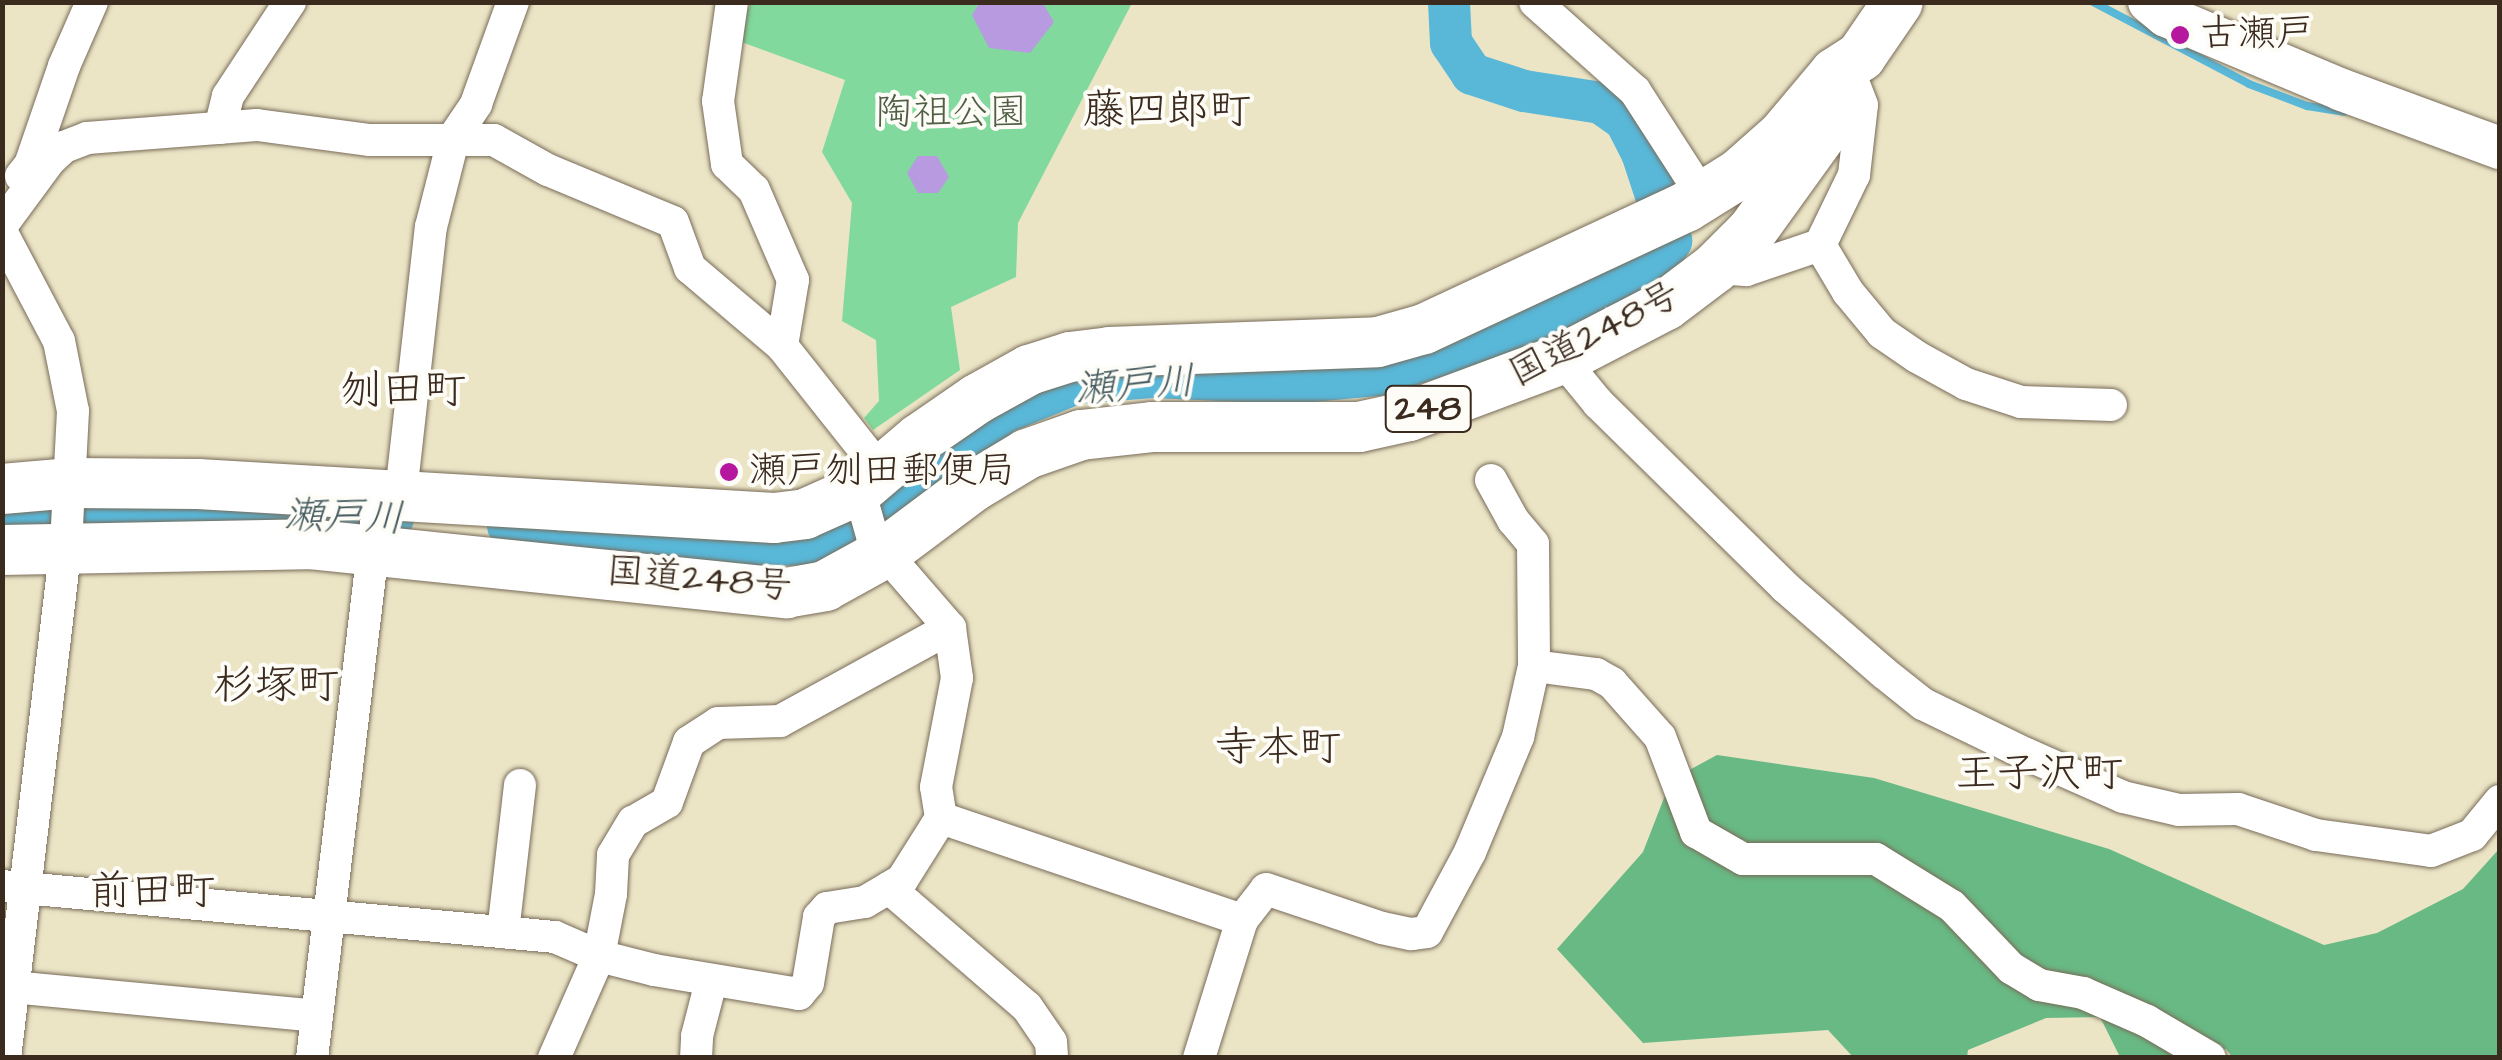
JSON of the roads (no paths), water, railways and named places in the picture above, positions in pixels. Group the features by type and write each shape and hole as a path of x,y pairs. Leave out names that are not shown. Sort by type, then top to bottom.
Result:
{"highway":[{"name":"国道248号","path":"381,514 411,558 581,570 786,593 825,586 878,547 1026,454 1082,435 1152,427 1360,427 1463,398 1562,359 1666,305 1715,268 1752,231 1858,72 1898,2"},
{"name":"国道248号","path":"2,489 71,488 381,514 774,518 819,510 867,486 976,398 1029,370 1070,356 1378,342 1424,329 1695,203 1782,136 1835,72 1858,72"},
{"name":"国道248号","path":"2,550 66,539 381,514"}],"main road":[{"path":"2149,2 2166,16 2342,90 2500,148"}],"street":[{"path":"2,191 30,165 64,66 92,2"},
{"path":"220,128 228,96 290,2"},
{"path":"312,1058 327,914 381,514 432,227 454,137 476,104 513,2"},
{"path":"732,2 718,101 727,164 754,190 793,280 782,346"},
{"path":"1535,2 1635,92 1695,203"},
{"path":"1715,268 1746,270 1820,245 1854,175 1862,105 1858,72"},
{"path":"2,224 64,147 87,138 258,124 370,140 494,140 548,170 658,213 673,222 690,268 782,346 867,486 878,547 950,628 957,678 936,787 940,818 902,880 865,902 827,908 819,917 808,982 799,994 711,982 600,956 554,938 327,914 12,888"},
{"path":"2,233 59,341 72,411 66,539 12,888 12,987 5,1058"},
{"path":"1820,245 1848,292 1882,333 1917,358 1966,384 2021,402 2111,405"},
{"path":"1562,359 1598,403 1784,587 1884,673 1923,704 2026,754 2124,797 2180,810 2238,809 2316,835 2431,851 2472,835 2500,801"},
{"path":"1199,1058 1242,920 1266,889 1382,928 1411,934 1427,932 1470,852 1518,737 1534,666 1533,544 1512,520 1491,480"},
{"path":"554,1058 600,956 612,894 613,856 633,822 667,802 689,742 718,724 780,721 950,628"},
{"path":"1534,666 1596,674 1612,683 1660,737 1696,832 1744,859 1876,859 1952,906 2011,968 2039,985 2083,992 2148,1021 2210,1058"},
{"path":"503,932 520,786"},
{"path":"940,818 1242,920"},
{"path":"889,888 1027,1007 1052,1042 1052,1058"},
{"path":"696,1058 697,1036 711,982"},
{"path":"12,987 316,1016"}],"waterway":[{"name":"瀬戸川","path":"508,526 747,544 822,545 921,482 1003,413 1077,383 1152,377 1289,383 1377,375 1532,328 1649,274 1671,241 1642,153 1625,120 1601,103 1524,91 1472,74 1451,43 1449,2"},
{"path":"2093,2 2249,84 2307,106 2344,112"},
{"name":"瀬戸川","path":"2,523 124,511 393,519"}],"place":[{"name":"古瀬戸","path":"2180,35"},
{"name":"瀬戸刎田郵便局","path":"729,472"}],"district":[{"name":"藤四郎町","path":"1167,111"},
{"name":"刎田町","path":"403,391"},
{"name":"杉塚町","path":"276,686"},
{"name":"寺本町","path":"1278,748"},
{"name":"王子沢町","path":"2039,774"},
{"name":"前田町","path":"152,892"}],"park label":[{"name":"陶祖公園","path":"951,114"}]}
